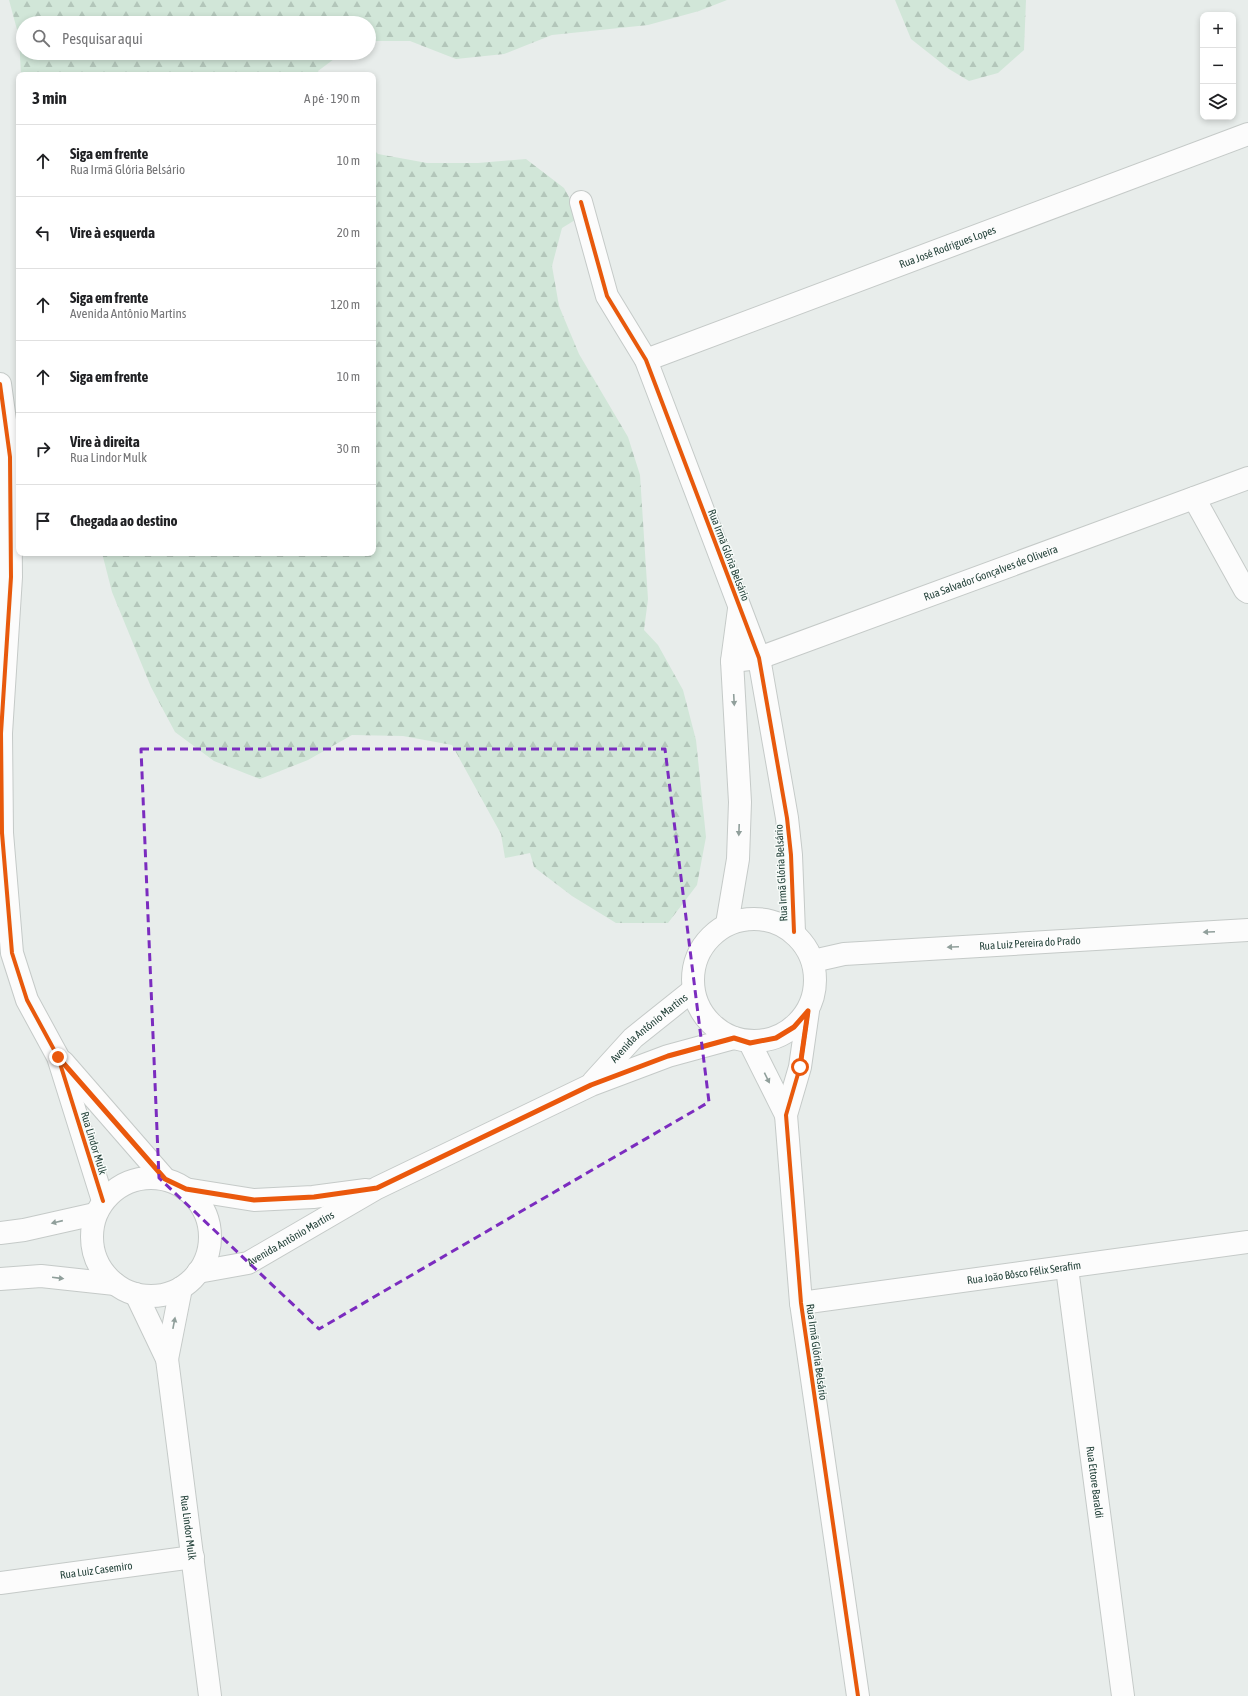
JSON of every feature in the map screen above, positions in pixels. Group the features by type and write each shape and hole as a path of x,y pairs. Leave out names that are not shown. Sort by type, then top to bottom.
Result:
{"street":[{"name":"Rua José Rodrigues Lopes","path":"646,360 1248,134"},
{"name":"Rua Irmã Glória Belsário","path":"581,202 606,296 646,360 759,658 792,855 794,932"},
{"name":"Rua Lindor Mulk","path":"0,384 10,457 11,577 5,603 1,733 4,916 12,953 27,1000 58,1057 165,1179"},
{"name":"Rua Salvador Gonçalves de Oliveira","path":"732,661 759,658 1248,478"},
{"path":"1194,498 1245,590 1248,592"},
{"name":"Rua Irmã Glória Belsário","path":"727,924 738,859 740,802 732,661 739,608"},
{"path":"750,918 774,920 794,932 808,949 813,961 816,983 814,998 808,1011 794,1027 776,1038 742,1040 714,1027 701,1010 694,990 693,970 699,951 711,935 727,924 750,918"},
{"name":"Rua Luiz Pereira do Prado","path":"813,961 844,954 1248,930"},
{"name":"Avenida Antônio Martins","path":"591,1085 633,1038 694,990"},
{"name":"Rua Irmã Glória Belsário","path":"808,1011 800,1067 786,1115 801,1303 858,1696"},
{"name":"Rua Irmã Glória Belsário","path":"742,1040 786,1115"},
{"name":"Avenida Antônio Martins","path":"198,1272 248,1263 377,1188 591,1085 668,1056 742,1040"},
{"name":"Rua Lindor Mulk","path":"58,1057 99,1208"},
{"path":"0,1233 24,1230 99,1208 120,1186 142,1178 165,1179 186,1189 201,1206 209,1228 208,1251 198,1272 181,1288 160,1295 136,1294 115,1284 41,1276 0,1279"},
{"name":"Avenida Antônio Martins","path":"186,1189 254,1200 314,1197 377,1188"},
{"path":"99,1208 92,1245 100,1267 115,1284"},
{"name":"Rua João Bôsco Félix Serafim","path":"801,1303 1067,1268 1248,1242"},
{"name":"Rua Ettore Baraldi","path":"1067,1268 1122,1696"},
{"name":"Rua Lindor Mulk","path":"167,1359 181,1288"},
{"name":"Rua Lindor Mulk","path":"136,1294 167,1359 210,1696"},
{"name":"Rua Luiz Casemiro","path":"0,1583 193,1558"}],"highlighted area":[{"path":"141,749 665,749 709,1102 319,1329 159,1178"}],"green space":[{"path":"9,0 727,0 699,11 648,25 552,35 504,54 456,59 410,41 376,41 376,16 16,16 16,26"},
{"path":"895,0 1026,0 1024,50 998,73 969,81 949,69 911,39"},
{"path":"20,60 333,60 318,72 21,72"},
{"path":"376,152 378,154 427,163 478,163 526,159 564,188 580,217 562,228 552,266 559,306 579,354 628,437 640,475 648,599 644,630 658,645 683,690 696,740 706,837 697,885 668,923 616,923 572,896 534,867 530,853 505,858 501,834 452,745 403,736 352,735 308,760 260,779 214,761 175,732 151,687 112,592 103,556 376,556"}],"cycle path":[{"path":"581,202 607,296 646,360 759,658 787,818 791,855 794,932"},
{"path":"0,384 10,457 11,577 1,733 2,833 12,953 27,1000 58,1057 103,1201"},
{"path":"808,1011 800,1067 786,1115 801,1303 858,1696"}],"route":[{"path":"58,1057 165,1179 186,1189 254,1200 314,1197 377,1188 591,1085 668,1056 734,1038 750,1043 776,1038 794,1027 808,1011 800,1067"}]}
